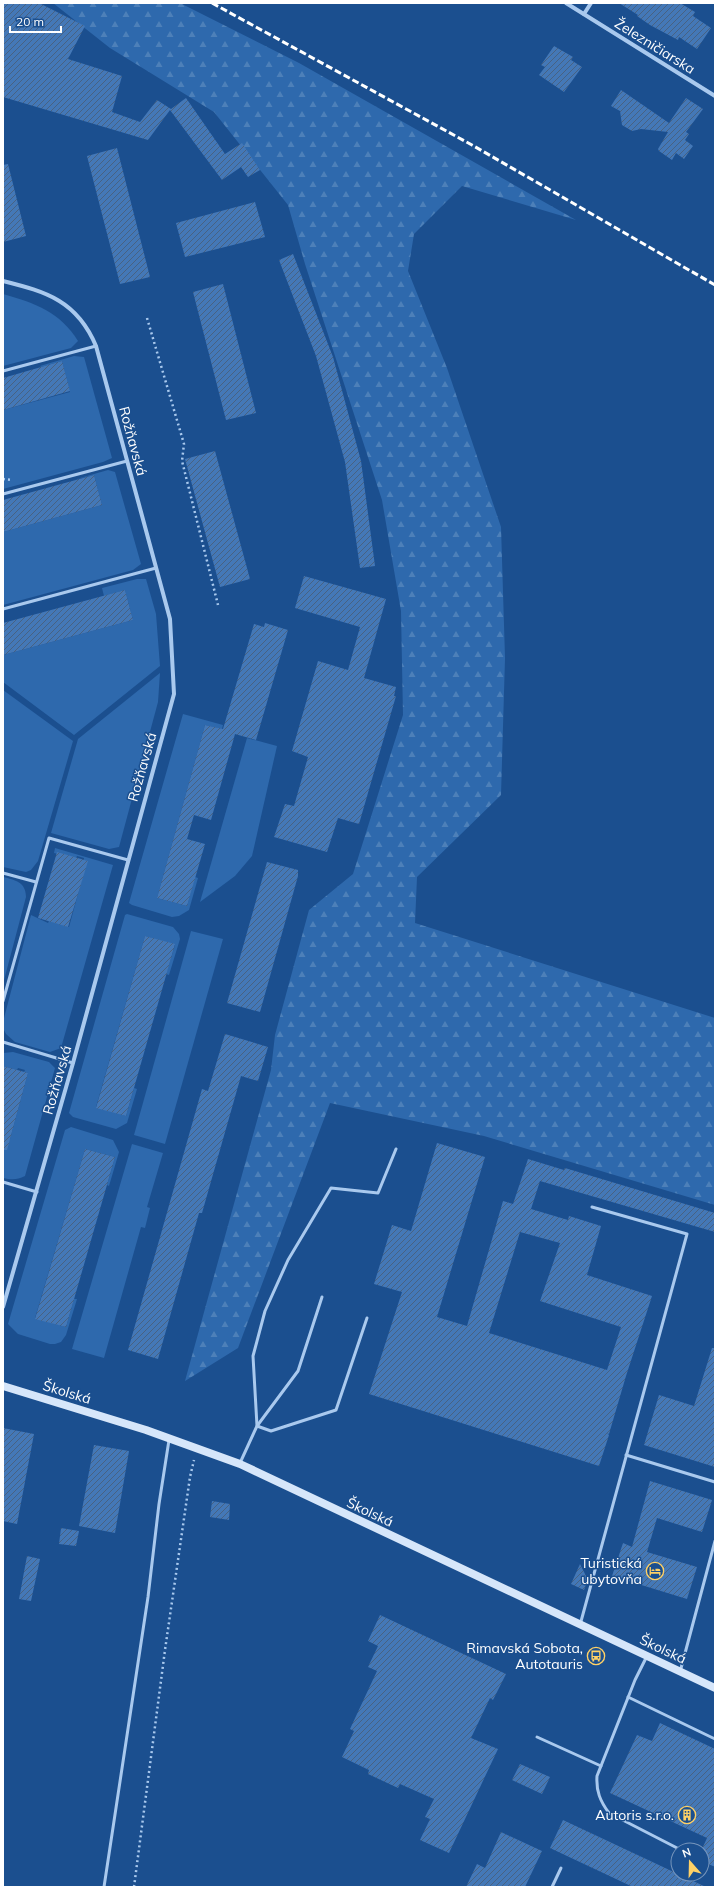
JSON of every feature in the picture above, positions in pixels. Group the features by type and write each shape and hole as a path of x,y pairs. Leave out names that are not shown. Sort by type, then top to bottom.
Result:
{"main road":[{"name":"Školská","path":"3,1386 169,1438 240,1464 715,1688"}],"street":[{"name":"Železničiarska","path":"566,3 715,96"},
{"path":"584,14 591,3"},
{"name":"Rožňavská","path":"3,281 36,290 52,296 66,304 86,325 96,346 170,619 174,694 37,1192 3,1306"}],"lane":[{"path":"3,371 96,346"},
{"path":"3,494 126,461"},
{"path":"3,609 156,568"},
{"path":"3,1001 49,838 128,860"},
{"path":"3,873 36,882"},
{"path":"3,1042 73,1063"},
{"path":"258,1426 253,1356 266,1311 288,1260 330,1188 378,1193 396,1149"},
{"path":"3,1182 37,1192"},
{"path":"580,1625 687,1234 592,1207"},
{"path":"240,1464 258,1426 298,1371 322,1297"},
{"path":"258,1426 271,1431 336,1410 367,1318"},
{"path":"104,1887 148,1597 159,1504 169,1438"},
{"path":"626,1455 715,1482"},
{"path":"680,1672 715,1541"},
{"path":"647,1656 628,1698 597,1776 597,1788 601,1803 609,1813 670,1844"},
{"path":"628,1698 715,1739"},
{"path":"537,1737 601,1766"},
{"path":"552,1887 561,1868"}],"path":[{"path":"147,318 184,444 182,461 218,605"},
{"path":"134,1887 166,1642 190,1477 197,1448"}],"green space":[{"path":"53,3 180,3 299,63 576,220 462,186 414,234 408,271 447,368 501,527 505,658 501,795 417,877 415,923 715,1018 715,1205 484,1136 330,1103 238,1348 185,1381 271,1070 275,1035 309,910 353,874 403,715 401,611 382,500 305,264 288,205 214,112 110,48"},
{"path":"3,294 26,301 46,310 63,323 78,341 71,348 3,366"},
{"path":"74,356 84,357 112,458 103,462 3,489 3,410 70,392 62,361 40,366"},
{"path":"108,470 115,472 141,564 133,570 3,605 3,532 102,505 94,475 73,480"},
{"path":"137,579 146,579 156,614 160,666 74,735 3,682 3,655 133,620 125,590 104,596 102,588"},
{"path":"160,673 158,702 119,847 109,849 51,833 78,739"},
{"path":"3,690 73,741 38,861 31,870 26,872 3,867"},
{"path":"183,714 223,725 222,729 205,725 157,898 187,906 195,877 198,878 189,910 179,916 172,917 129,903"},
{"path":"247,738 277,746 252,856 235,876 200,902"},
{"path":"55,848 113,865 61,1048 50,1052 15,1042 6,1034 3,1028 3,1022 31,915 48,923 49,921 69,927 87,861 84,860 84,858 77,856 76,858 54,853"},
{"path":"3,877 19,882 26,892 26,897 3,984"},
{"path":"127,914 173,927 179,934 180,939 169,975 166,974 175,945 145,936 96,1107 126,1116 134,1088 137,1089 127,1123 116,1129 73,1117 69,1113 125,915"},
{"path":"191,931 223,939 165,1144 134,1135"},
{"path":"13,1052 49,1062 55,1068 25,1176 12,1179 3,1178 3,1137 10,1139 28,1073 24,1072 25,1070 18,1068 17,1070 3,1066 3,1053"},
{"path":"71,1127 113,1140 119,1152 109,1186 107,1185 115,1157 85,1149 35,1318 66,1327 74,1299 77,1299 66,1335 61,1342 50,1344 18,1334 8,1324 65,1130"},
{"path":"132,1144 163,1153 147,1207 150,1208 145,1228 141,1227 104,1358 72,1349"}],"building":[{"path":"3,3 39,3 85,26 68,59 122,76 112,112 140,122 157,100 171,109 186,98 225,154 242,143 260,170 248,177 241,167 222,180 170,110 148,140 3,97"},
{"path":"619,3 680,3 695,12 693,16 711,28 697,49 679,37 678,40 650,25 637,16 638,15"},
{"path":"554,46 573,57 571,60 582,67 564,92 539,75 545,67 541,65"},
{"path":"621,90 669,123 686,98 703,109 686,132 689,134 685,140 693,146 684,159 676,153 672,160 659,151 658,149 668,132 641,129 632,131 622,125 620,111 611,106"},
{"path":"117,148 150,277 120,284 87,156"},
{"path":"8,164 26,236 3,242 3,165"},
{"path":"255,202 265,237 185,257 176,223"},
{"path":"293,254 333,357 361,461 375,566 360,568 345,462 316,356 279,260"},
{"path":"223,284 256,413 226,420 193,292"},
{"path":"62,361 70,391 3,410 3,378"},
{"path":"215,451 250,579 220,587 185,459"},
{"path":"94,475 102,505 3,532 3,500"},
{"path":"304,576 386,599 364,678 396,687 394,696 396,696 359,824 338,818 327,852 274,837 285,804 294,806 308,757 292,751 318,661 348,670 360,627 295,608"},
{"path":"125,590 133,620 3,655 3,623"},
{"path":"265,623 288,630 256,740 235,734 211,820 194,815 187,839 205,844 187,906 157,898 205,725 223,729 254,624 264,627"},
{"path":"57,852 88,861 68,927 38,918"},
{"path":"267,862 298,870 298,876 260,1012 227,1003"},
{"path":"145,936 175,944 126,1116 96,1108"},
{"path":"225,1034 268,1047 258,1081 241,1076 202,1213 199,1213 158,1359 128,1350 202,1089 208,1091"},
{"path":"3,1066 28,1073 7,1150 3,1150"},
{"path":"437,1143 485,1157 437,1317 467,1326 503,1201 513,1204 528,1159 564,1170 565,1168 715,1213 715,1232 540,1181 531,1209 568,1220 569,1216 601,1226 587,1275 652,1296 609,1434 607,1433 609,1435 599,1466 369,1394 402,1292 374,1284 392,1225 411,1231","holes":["520,1232 560,1243 540,1301 621,1327 607,1370 489,1333"]},
{"path":"85,1149 115,1157 66,1327 35,1319"},
{"path":"712,1348 715,1348 715,1467 644,1445 659,1395 694,1406"},
{"path":"3,1428 34,1434 17,1524 3,1521"},
{"path":"94,1445 129,1451 115,1533 79,1526"},
{"path":"650,1481 712,1500 702,1532 657,1518 647,1552 697,1567 687,1599 612,1576 623,1543 632,1547"},
{"path":"212,1501 230,1504 229,1520 210,1517"},
{"path":"61,1528 79,1531 76,1546 59,1544"},
{"path":"27,1556 40,1559 31,1601 19,1599"},
{"path":"580,1564 588,1580 584,1590 571,1584"},
{"path":"380,1615 506,1674 493,1700 490,1698 471,1738 498,1749 449,1853 420,1840 430,1819 425,1817 434,1799 400,1784 398,1788 368,1774 369,1770 342,1757 354,1731 350,1729 377,1671 368,1667 378,1646 368,1641"},
{"name":"Autoris s.r.o.","path":"660,1723 715,1749 715,1867 710,1865 710,1842 705,1842 707,1838 610,1793 637,1735 652,1741"},
{"path":"520,1764 550,1777 542,1794 512,1780"},
{"path":"563,1820 670,1870 670,1882 695,1882 706,1887 633,1887 550,1848"},
{"path":"501,1832 542,1851 525,1887 466,1887 477,1864 485,1868"}],"railway":[{"path":"212,3 472,145 715,285"}],"place":[{"name":"Turistická ubytovňa","path":"655,1571"},
{"name":"Rimavská Sobota, Autotauris","path":"596,1656"},
{"name":"Autoris s.r.o.","path":"687,1815"}]}
